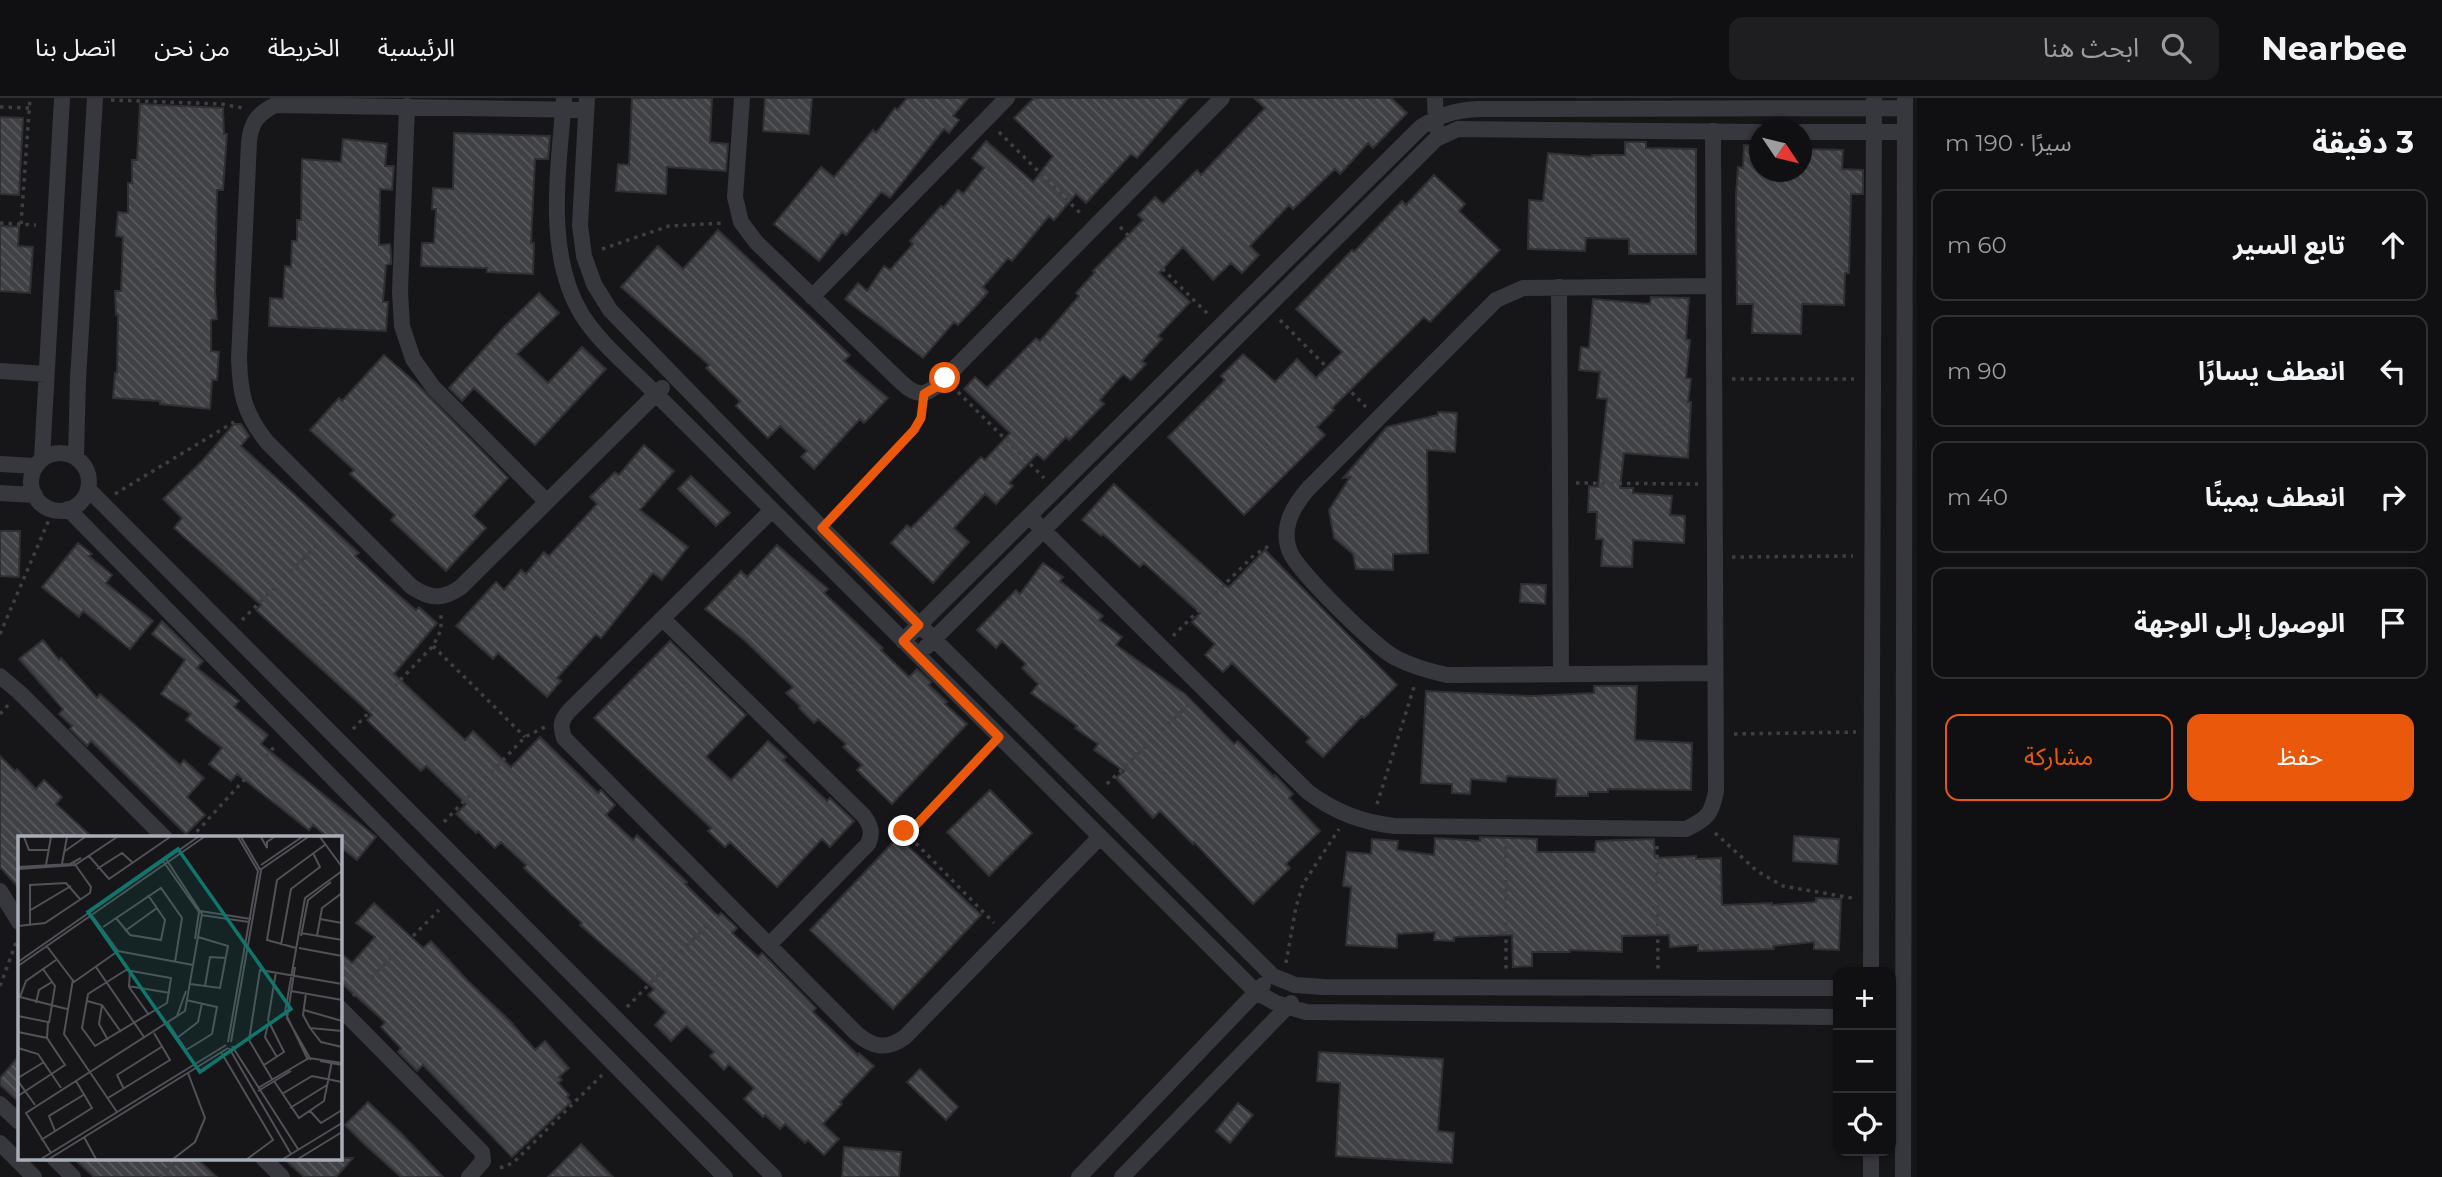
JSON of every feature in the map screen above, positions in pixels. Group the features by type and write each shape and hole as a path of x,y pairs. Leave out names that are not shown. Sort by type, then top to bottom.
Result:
{"street":[{"path":"0,464 39,463 59,453 76,457 87,471 88,489 77,505 61,510 46,507 35,495 32,486 39,463 46,374 62,98"},
{"path":"742,98 735,197 741,222 756,243 911,392 924,394 936,387 1107,215 1215,100"},
{"path":"812,297 1007,98"},
{"path":"1435,98 1436,139"},
{"path":"76,457 78,379 95,99"},
{"path":"1871,967 1874,103"},
{"path":"903,641 1421,127 1457,104 1697,108 1905,103 1904,589 1897,988 1903,1177"},
{"path":"563,104 557,222 559,256 568,287 583,317 917,656 1256,992 1286,1007 1306,1012 1833,1017"},
{"path":"674,377 461,587 450,595 436,598 423,595 267,442 248,414 240,382 240,344 251,126 261,113 275,105 586,104 580,225 584,256 594,284 610,310 933,640 1278,979 1307,986 1833,988"},
{"path":"1457,104 1458,129"},
{"path":"407,106 400,292 402,326 413,359 433,387 547,502"},
{"path":"1029,516 1308,792 1327,806 1348,816 1394,826 1686,829 1702,822 1713,808 1716,790 1714,286 1705,131 1697,108"},
{"path":"917,656 1436,139 1458,129 1749,132"},
{"path":"1812,132 1905,132"},
{"path":"1714,286 1523,288 1496,300 1293,506 1286,528 1289,551 1301,570 1371,639 1393,657 1419,669 1447,674 1715,673"},
{"path":"1559,287 1561,674"},
{"path":"0,371 46,374"},
{"path":"88,489 774,1177"},
{"path":"0,493 35,495"},
{"path":"61,510 222,668 725,1177"},
{"path":"772,510 569,710 562,719 561,729 564,738 856,1033 866,1042 879,1047 893,1045 905,1037 1099,838"},
{"path":"1873,590 1904,589"},
{"path":"663,618 869,824 872,835 869,844 769,944"},
{"path":"222,668 244,646"},
{"path":"0,676 164,836"},
{"path":"346,793 368,771"},
{"path":"0,891 18,922"},
{"path":"0,919 18,924"},
{"path":"1079,1177 1256,992 1278,979"},
{"path":"1122,1177 1307,986"},
{"path":"341,1010 482,1152 483,1161 473,1173"},
{"path":"0,1104 18,1121"},
{"path":"0,1143 34,1177"},
{"path":"1871,1156 1871,1177"},
{"path":"56,1160 73,1177"},
{"path":"265,1160 282,1177"}],"path":[{"path":"20,224 30,98"},
{"path":"95,99 221,104 261,113"},
{"path":"0,107 29,108"},
{"path":"986,120 1094,227"},
{"path":"1107,215 1221,326"},
{"path":"584,256 670,226 741,222"},
{"path":"0,223 55,227"},
{"path":"1267,306 1377,418"},
{"path":"945,378 1056,489"},
{"path":"1714,379 1874,379"},
{"path":"822,528 914,430 921,418 924,394"},
{"path":"101,502 248,414"},
{"path":"1560,483 1714,484"},
{"path":"0,634 61,510"},
{"path":"230,632 343,518"},
{"path":"1161,647 1254,555 1270,545 1288,540"},
{"path":"1715,557 1873,556"},
{"path":"340,742 433,646 441,630 441,613 436,598"},
{"path":"433,646 525,737"},
{"path":"1371,823 1419,669"},
{"path":"1093,798 1204,690"},
{"path":"432,835 525,737 548,726 561,729"},
{"path":"1716,734 1872,732"},
{"path":"193,836 286,733"},
{"path":"872,835 904,831 916,825 999,737"},
{"path":"1278,979 1303,884 1348,816"},
{"path":"1702,822 1757,871 1783,886 1871,901"},
{"path":"1506,827 1507,988"},
{"path":"1657,829 1658,988"},
{"path":"904,831 1005,935"},
{"path":"341,1008 450,898"},
{"path":"616,1019 729,903"},
{"path":"0,986 18,938"},
{"path":"473,1173 506,1167 513,1163 614,1064"},
{"path":"160,1177 178,1160"}],"building":[{"path":"632,98 712,98 710,142 728,144 726,171 667,167 666,194 616,191 618,164 629,165"},
{"path":"765,98 812,98 809,134 763,131"},
{"path":"907,98 968,98 953,116 959,120 949,133 944,129 890,198 881,192 846,235 842,232 819,261 774,224 821,167 834,177 873,130 876,133 895,108 897,110"},
{"path":"1034,98 1188,98 1137,158 1131,154 1086,203 1076,194 1054,220 1049,216 1012,261 1008,258 983,287 988,292 976,306 958,325 954,322 923,358 845,299 858,283 867,291 884,266 890,270 913,244 910,241 941,206 943,208 958,190 963,194 984,168 972,158 986,141 1033,182 1053,156 1014,118"},
{"path":"1254,98 1391,98 1407,113 1373,148 1368,143 1340,174 1335,169 1293,209 1289,205 1250,246 1259,255 1242,273 1231,263 1213,280 1183,247 1159,273 1190,302 1158,336 1162,339 1142,361 1146,364 1131,380 1123,374 1100,400 1104,404 1069,440 1066,437 1044,460 1037,454 1009,483 1013,486 996,504 985,494 954,528 969,542 933,583 891,543 907,525 911,528 981,457 985,460 1010,433 964,389 975,377 987,388 1036,338 1040,341 1079,296 1076,293 1095,272 1093,271 1143,220 1138,215 1155,197 1163,204 1197,170 1201,175 1265,108"},
{"path":"140,104 223,108 224,134 227,134 223,190 217,190 217,319 211,320 211,351 219,352 217,380 212,380 210,409 160,404 160,401 113,398 117,373 118,315 115,291 121,291 123,237 116,236 118,212 128,213 128,183 132,183 132,160 137,160"},
{"path":"0,117 23,118 19,195 0,194"},
{"path":"454,133 550,136 548,159 535,159 531,243 534,243 533,274 487,272 487,268 421,266 422,243 434,243 436,209 432,209 433,188 453,189"},
{"path":"343,139 387,144 385,166 394,166 392,190 380,189 379,245 390,244 391,257 391,264 386,265 383,302 388,302 386,331 269,326 270,298 283,299 285,266 291,267 292,241 297,241 297,220 301,220 302,159 341,162"},
{"path":"1625,142 1646,142 1646,148 1696,149 1696,254 1629,254 1629,239 1586,238 1585,251 1528,249 1529,200 1543,201 1548,153 1592,157 1625,155"},
{"path":"1744,145 1749,145 1749,182 1812,182 1812,149 1843,150 1842,169 1863,170 1863,194 1851,194 1849,273 1845,273 1844,305 1802,304 1801,334 1752,333 1753,304 1737,304 1736,195 1738,167 1743,168"},
{"path":"1434,175 1465,204 1459,211 1500,250 1430,322 1424,317 1332,408 1334,410 1317,427 1325,435 1244,515 1168,437 1225,380 1221,376 1243,354 1275,382 1297,359 1316,378 1342,352 1296,309 1402,201 1406,205"},
{"path":"0,226 19,227 18,246 33,247 30,293 0,291"},
{"path":"718,230 850,355 844,361 888,398 864,423 860,419 814,469 801,457 807,451 780,426 768,438 736,406 740,401 706,368 709,365 621,287 658,246 683,269"},
{"path":"539,293 559,313 517,354 548,383 582,347 606,369 535,445 474,388 462,401 449,388"},
{"path":"1651,297 1689,298 1686,339 1690,340 1686,378 1691,379 1688,402 1691,402 1688,458 1624,453 1620,488 1633,488 1633,493 1672,496 1670,515 1685,516 1684,543 1633,540 1632,567 1601,566 1603,539 1596,539 1597,512 1588,512 1589,486 1598,487 1607,399 1597,398 1600,372 1579,370 1581,347 1589,348 1593,299 1650,304"},
{"path":"384,355 418,385 508,478 473,516 486,528 446,571 391,520 395,515 350,474 354,470 310,430 339,398 342,401"},
{"path":"1438,412 1457,413 1455,452 1427,450 1428,553 1393,554 1393,570 1356,569 1353,554 1334,538 1329,510 1350,477 1343,478 1387,427 1438,415"},
{"path":"234,424 241,424 249,436 241,446 359,553 355,556 381,580 416,610 419,607 437,623 394,674 465,740 473,731 511,767 540,737 598,793 601,790 615,805 606,815 633,840 637,835 687,882 685,884 718,916 721,913 737,928 732,933 758,957 762,953 816,1008 813,1012 858,1055 859,1053 874,1066 823,1124 839,1139 824,1155 808,1140 805,1143 785,1124 780,1129 765,1115 763,1117 744,1099 754,1088 729,1064 724,1070 710,1056 714,1052 686,1026 671,1041 655,1025 666,1012 648,995 654,989 580,925 582,923 524,868 526,865 501,842 495,848 456,814 466,804 426,766 421,771 367,720 372,715 256,610 261,605 174,528 182,518 163,499 203,460"},
{"path":"644,445 674,471 640,510 688,547 662,580 653,573 601,638 596,634 557,678 561,681 547,697 498,653 493,659 456,626 496,582 504,590 521,570 526,574 544,552 549,556 597,504 590,497 615,472 619,475"},
{"path":"691,476 730,513 716,526 678,489"},
{"path":"1114,484 1226,586 1229,587 1265,550 1397,685 1364,718 1362,716 1323,757 1306,742 1310,738 1232,663 1223,672 1205,655 1215,644 1192,622 1200,613 1144,563 1140,567 1103,534 1101,536 1082,520"},
{"path":"0,531 20,531 19,577 0,576"},
{"path":"78,543 112,575 106,583 153,621 130,649 83,611 79,617 42,587"},
{"path":"777,545 828,589 824,593 883,648 881,650 909,677 917,669 931,682 929,685 947,702 945,704 967,724 892,804 857,770 862,765 843,747 846,744 818,719 814,723 786,693 793,687 743,639 705,609 741,571 747,577"},
{"path":"1043,563 1063,577 1060,581 1103,616 1099,620 1122,637 1116,645 1185,694 1234,744 1238,741 1274,777 1275,775 1293,794 1289,798 1320,831 1286,864 1290,868 1253,904 1194,842 1193,844 1160,811 1153,818 1116,778 1124,771 1094,750 1098,744 1031,693 1038,684 1022,668 1026,664 1002,641 996,648 977,630 1016,590 1020,594"},
{"path":"1521,584 1546,585 1545,604 1520,602"},
{"path":"162,621 203,661 197,668 239,701 234,707 268,735 261,744 376,837 357,860 341,848 341,836 327,836 313,825 309,830 237,774 231,781 209,764 222,748 186,720 191,714 161,694 185,660 152,634"},
{"path":"43,640 97,698 100,694 180,765 184,760 204,778 187,797 205,815 186,834 91,741 87,746 70,729 72,726 59,714 63,709 19,659"},
{"path":"670,641 746,715 706,757 731,780 768,741 786,757 783,760 827,801 830,798 854,821 830,847 822,839 777,887 730,842 725,847 708,831 711,828 594,718"},
{"path":"1594,686 1637,686 1635,740 1692,743 1691,790 1608,789 1608,792 1588,792 1588,796 1556,796 1557,779 1507,776 1506,782 1471,779 1470,794 1452,793 1452,784 1421,783 1426,691 1531,696 1594,693"},
{"path":"0,756 36,789 44,780 62,797 56,804 91,836 18,836 18,887 0,867"},
{"path":"990,790 1032,833 989,876 947,832"},
{"path":"1794,836 1839,839 1837,864 1793,861"},
{"path":"898,837 981,915 893,1009 810,930"},
{"path":"1480,837 1537,839 1537,852 1595,852 1596,841 1654,839 1655,858 1721,858 1722,905 1772,905 1816,902 1816,898 1841,899 1839,950 1814,949 1814,942 1773,946 1774,949 1698,951 1698,945 1670,947 1669,935 1622,936 1622,952 1532,952 1532,966 1513,967 1512,935 1454,937 1454,941 1434,940 1435,932 1397,934 1397,948 1346,945 1351,887 1343,886 1347,852 1371,854 1372,839 1398,841 1397,850 1434,855 1435,838 1480,841"},
{"path":"374,903 423,948 431,941 535,1050 545,1041 569,1068 559,1077 562,1080 558,1083 569,1095 567,1097 571,1102 512,1157 423,1065 417,1071 398,1052 401,1048 381,1027 385,1022 341,983 341,953 352,963 375,937 356,923"},
{"path":"1319,1052 1443,1059 1438,1131 1454,1133 1452,1163 1336,1156 1340,1083 1317,1081"},
{"path":"18,1057 18,1101 0,1085 0,1078"},
{"path":"920,1069 958,1107 946,1120 907,1082"},
{"path":"368,1102 443,1177 401,1177 345,1125"},
{"path":"1238,1103 1253,1115 1230,1143 1216,1131"},
{"path":"581,1144 613,1177 548,1177"},
{"path":"844,1147 901,1152 899,1177 842,1177"},
{"path":"353,1158 336,1177 304,1177 285,1160"},
{"path":"75,1160 198,1160 217,1177 94,1177"}],"route":[{"path":"904,831 916,825 999,737 903,641 919,625 822,528 914,430 921,418 924,394 945,378"}]}
